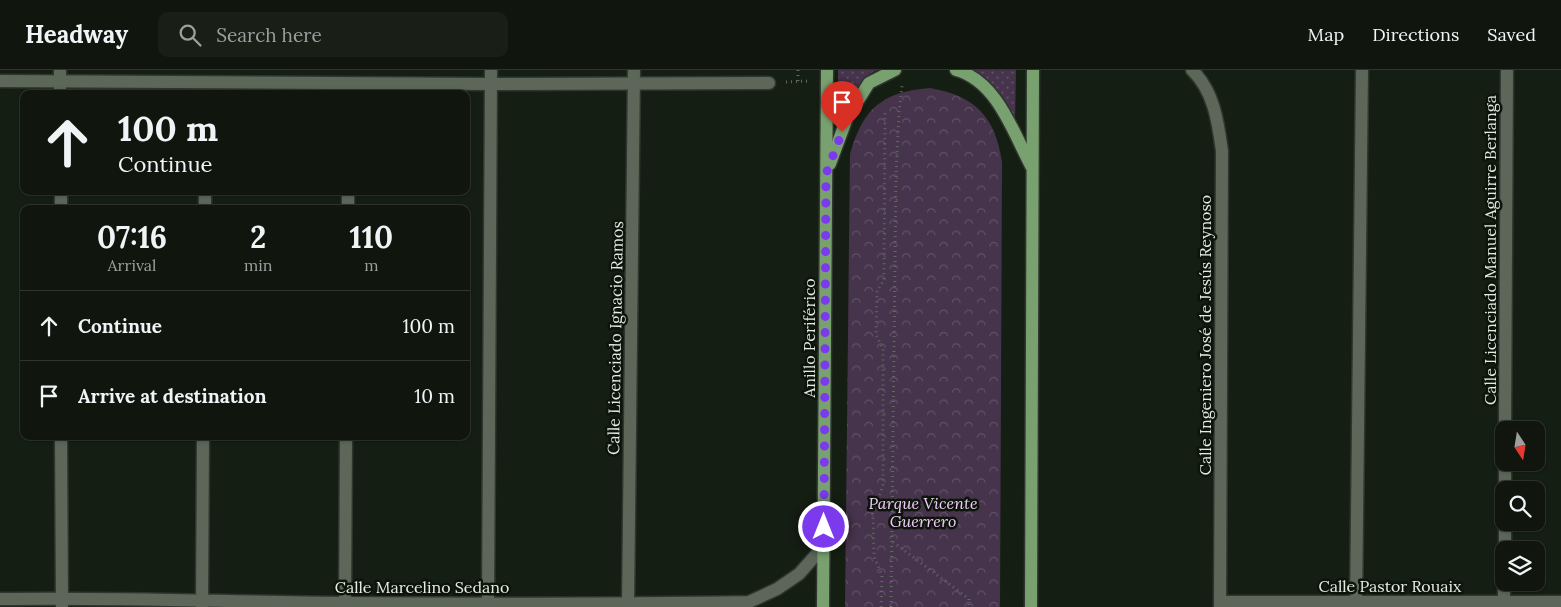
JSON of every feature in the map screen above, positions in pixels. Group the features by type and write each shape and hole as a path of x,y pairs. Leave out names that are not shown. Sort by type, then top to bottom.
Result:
{"main road":[{"name":"Anillo Periférico","path":"823,607 828,70"},
{"path":"826,174 847,118 870,83 895,70"},
{"path":"956,70 970,74 996,99 1032,168"},
{"path":"1031,607 1033,70"}],"street":[{"path":"488,605 492,70"},
{"name":"Calle Ingeniero José de Jesús Reynoso","path":"1192,70 1202,84 1216,111 1222,151 1220,604"},
{"path":"1356,605 1362,70"},
{"name":"Calle Licenciado Manuel Aguirre Berlanga","path":"1505,421 1506,70"},
{"path":"0,81 205,88 349,88 492,84 634,76 769,83"},
{"name":"Calle Licenciado Ignacio Ramos","path":"628,605 634,76"},
{"path":"61,440 62,602"},
{"path":"202,604 203,440"},
{"path":"344,605 346,440"},
{"name":"Calle Marcelino Sedano","path":"0,599 62,602 344,605 628,605 749,602 777,589 799,574 823,547"},
{"path":"1504,591 1504,605"},
{"name":"Calle Pastor Rouaix","path":"1220,604 1504,605 1561,602"}],"path":[{"path":"798,70 798,82"},
{"path":"892,607 896,174 902,84"},
{"path":"882,607 882,575 874,557 873,514 883,486 883,349 876,335 877,291 884,280 885,110"},
{"path":"892,541 969,599 969,607"}],"green space":[{"path":"838,70 878,70 860,84 849,100 838,123"},
{"path":"969,70 1016,70 1015,122"},
{"name":"Parque Vicente Guerrero","path":"930,88 959,96 980,111 988,120 994,132 1002,162 1000,607 845,607 850,154 861,125 877,105 899,94"}],"route":[{"path":"824,527 826,174 842,132"}]}
